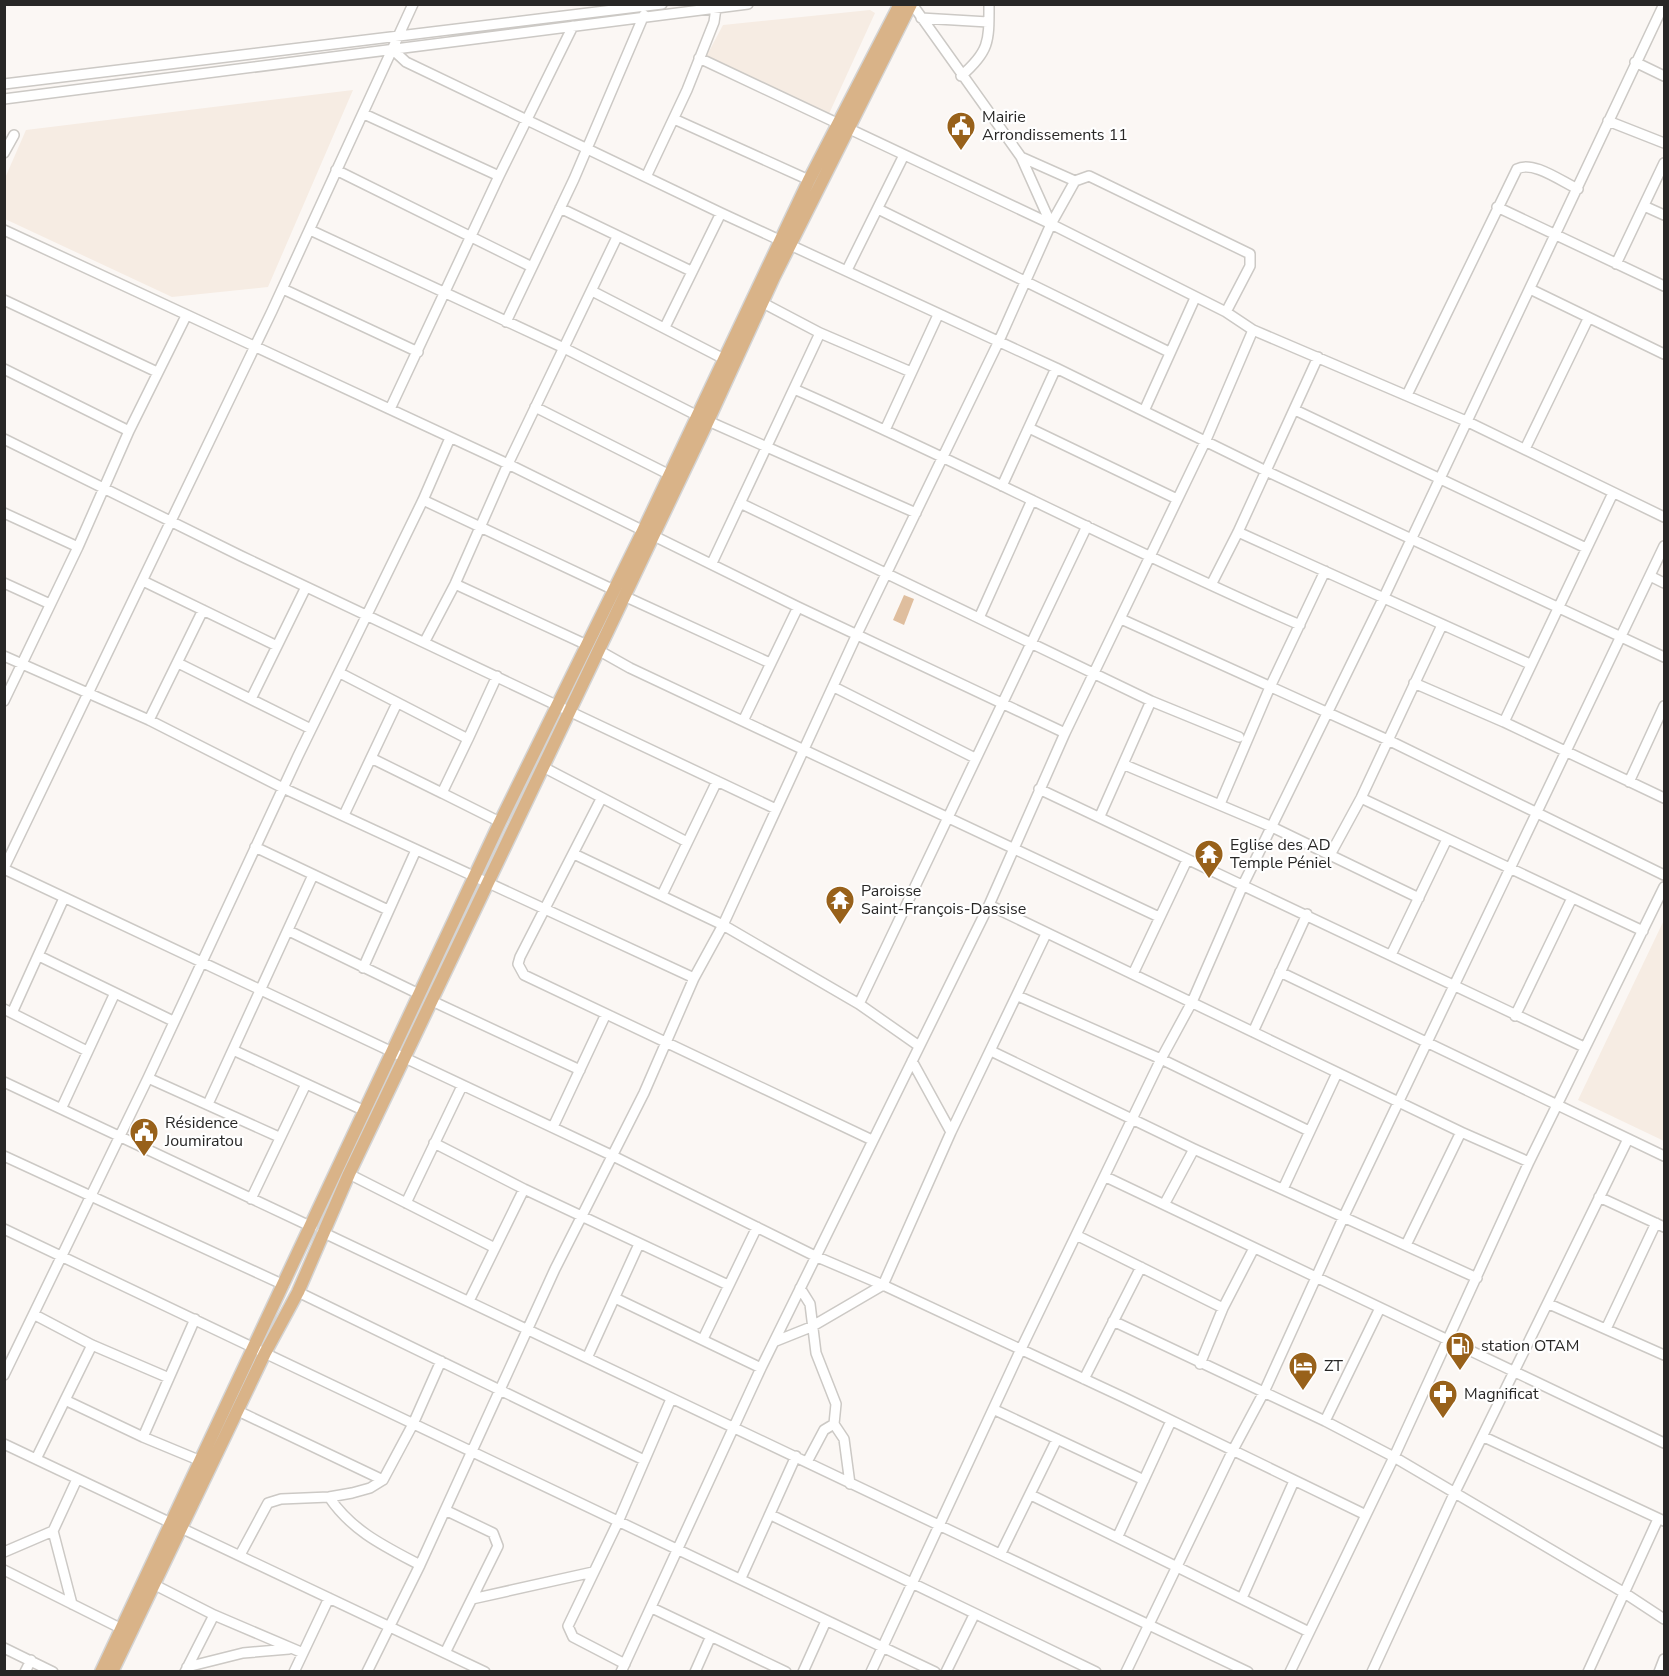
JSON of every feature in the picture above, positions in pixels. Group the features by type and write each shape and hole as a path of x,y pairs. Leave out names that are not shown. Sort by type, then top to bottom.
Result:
{"main road":[{"path":"648,533 668,474 696,415 844,126 900,4"},
{"path":"112,1671 153,1584 201,1461 259,1350 298,1292 317,1229 365,1111 500,822 558,705 592,647 648,533 708,421 763,303 809,180 844,126 911,4"},
{"path":"101,1671 120,1628 238,1412 284,1285 349,1174 406,1058 571,711 592,647"}],"street":[{"path":"413,4 283,289 143,581 87,692 4,869 201,962 262,988 462,1086 611,1155 815,1256 1021,1349 1366,1515"},
{"path":"4,84 662,4"},
{"path":"4,99 748,4"},
{"path":"911,4 1021,157 1051,224"},
{"path":"961,76 978,61 987,49 989,4"},
{"path":"871,1671 995,1410 1021,1349 1078,1236 1161,1059 1192,1002 1243,885 1384,597 1438,478 1578,189 1635,62 1664,4"},
{"path":"506,322 560,208 644,17 642,6"},
{"path":"646,177 674,119 714,22 716,8"},
{"path":"921,18 988,22"},
{"path":"390,409 446,294 499,176 573,26"},
{"path":"392,49 406,62 721,213 848,270 938,315 1056,368 1206,440 1266,471 1665,657"},
{"path":"699,58 1051,224 1226,312 1253,330 1466,421 1665,517"},
{"path":"1635,62 1665,76"},
{"path":"364,114 499,176"},
{"path":"674,119 809,180"},
{"path":"1608,121 1665,143"},
{"path":"4,153 14,135"},
{"path":"848,270 904,155"},
{"path":"1021,157 1075,181"},
{"path":"1616,264 1665,163"},
{"path":"1407,395 1513,174 1522,166 1533,168 1578,189"},
{"path":"336,170 532,267"},
{"path":"367,1671 420,1565 581,1215 667,1042 694,978 723,925 857,634 998,343 1051,224 1075,181 1089,176 1250,254 1250,266 1226,312"},
{"path":"1644,206 1665,215"},
{"path":"1497,207 1665,286"},
{"path":"560,208 616,237 692,271"},
{"path":"878,209 1168,352"},
{"path":"665,327 721,213"},
{"path":"4,230 508,464 798,607 1004,702 1065,733"},
{"path":"310,230 564,348 696,415"},
{"path":"424,641 455,584 508,464 616,237"},
{"path":"283,289 418,352"},
{"path":"1530,289 1588,319 1665,354"},
{"path":"592,291 724,358"},
{"path":"1144,411 1168,352 1195,298"},
{"path":"4,300 157,372"},
{"path":"763,303 820,333 911,372"},
{"path":"885,430 938,315"},
{"path":"4,700 78,547 129,431 186,316"},
{"path":"1525,449 1588,319"},
{"path":"671,1399 618,1522 592,1572 567,1629 573,1637 623,1667 761,1368 989,905 1065,733 1122,619 1206,440 1253,330"},
{"path":"712,563 820,333"},
{"path":"1211,585 1296,410 1318,357"},
{"path":"1002,486 1056,368"},
{"path":"4,369 129,431"},
{"path":"794,389 943,457 1149,558 1300,625"},
{"path":"535,407 668,474"},
{"path":"1296,410 1586,548"},
{"path":"708,421 916,513"},
{"path":"1029,428 1177,499"},
{"path":"5,1374 92,1197 311,729 423,500 450,438"},
{"path":"4,440 104,487 306,588 424,641 776,809"},
{"path":"1504,722 1613,493"},
{"path":"423,500 770,663"},
{"path":"979,618 1032,500"},
{"path":"740,504 1151,701 1239,737"},
{"path":"4,513 78,547"},
{"path":"859,1004 1087,526"},
{"path":"1238,532 1530,664"},
{"path":"1126,1671 1233,1450 1264,1392 1452,986 1665,546"},
{"path":"1221,804 1270,687 1325,571"},
{"path":"1650,576 1665,583"},
{"path":"143,581 277,646"},
{"path":"4,583 50,604"},
{"path":"455,584 592,647 630,668 806,748 948,818 1159,917"},
{"path":"251,699 306,588"},
{"path":"744,719 798,607"},
{"path":"149,720 203,610"},
{"path":"1122,619 1388,740 1665,875"},
{"path":"1330,855 1361,798 1442,625"},
{"path":"4,656 149,720 283,788 694,978"},
{"path":"178,663 311,729"},
{"path":"340,673 468,739"},
{"path":"442,793 497,676"},
{"path":"1414,683 1504,722 1665,798"},
{"path":"834,687 975,758"},
{"path":"1100,816 1125,765 1151,701"},
{"path":"344,815 397,703"},
{"path":"1629,782 1665,706"},
{"path":"371,758 500,822"},
{"path":"1125,765 1272,827 1419,898"},
{"path":"543,767 687,842"},
{"path":"662,895 717,781"},
{"path":"1039,789 1584,1047"},
{"path":"601,798 520,957 520,969 531,981 667,1042 872,1140"},
{"path":"1361,798 1643,931"},
{"path":"1390,955 1447,839"},
{"path":"255,847 388,910"},
{"path":"363,968 416,850"},
{"path":"574,854 723,925 859,1004 919,1046"},
{"path":"1133,974 1187,860"},
{"path":"208,1104 313,875"},
{"path":"1290,1671 1394,1457 1529,1162 1665,886"},
{"path":"64,898 39,957 8,1011 87,1051"},
{"path":"1515,1016 1572,898"},
{"path":"989,905 1337,1073 1529,1162"},
{"path":"1252,1032 1307,914"},
{"path":"289,931 419,994"},
{"path":"776,1341 811,1327 883,1285 951,1132 1046,934"},
{"path":"39,957 114,995 173,1021"},
{"path":"1280,972 1665,1156"},
{"path":"62,1107 114,995"},
{"path":"1018,996 1161,1059 1309,1131"},
{"path":"432,1001 580,1070"},
{"path":"553,1127 605,1016"},
{"path":"233,1050 365,1111"},
{"path":"991,1051 1194,1149 1477,1278"},
{"path":"912,1061 951,1132"},
{"path":"1283,1189 1337,1073"},
{"path":"148,1078 279,1137"},
{"path":"4,1082 62,1107 251,1199 588,1356 671,1399 736,1426 850,1484 940,1524 1248,1671"},
{"path":"251,1199 306,1084"},
{"path":"406,1203 462,1086"},
{"path":"1406,1245 1461,1132"},
{"path":"1372,1671 1454,1494 1484,1437 1628,1139"},
{"path":"434,1143 524,1189 728,1285"},
{"path":"1165,1203 1194,1149"},
{"path":"4,1156 284,1285"},
{"path":"349,1174 495,1248"},
{"path":"1106,1177 1165,1203 1447,1341 1665,1443"},
{"path":"469,1301 524,1189"},
{"path":"1599,1197 1660,1225 1606,1329"},
{"path":"704,1339 757,1227"},
{"path":"4,1229 935,1671"},
{"path":"1078,1236 1223,1308"},
{"path":"588,1356 639,1244"},
{"path":"1200,1364 1223,1308 1254,1248"},
{"path":"1084,1379 1141,1267"},
{"path":"800,1288 810,1304 811,1327 816,1353 836,1404 834,1424 844,1439 850,1484"},
{"path":"298,1292 644,1460"},
{"path":"615,1298 761,1368"},
{"path":"1549,1304 1664,1353"},
{"path":"1325,1421 1380,1308"},
{"path":"35,1315 92,1345 169,1378"},
{"path":"143,1437 195,1319"},
{"path":"1113,1321 1325,1421 1394,1457 1665,1619"},
{"path":"36,1459 92,1345"},
{"path":"240,1555 268,1503 281,1499 329,1497 370,1488 383,1480 413,1424 441,1361"},
{"path":"66,1400 143,1437 201,1461"},
{"path":"995,1410 1144,1480"},
{"path":"238,1412 383,1480"},
{"path":"1118,1536 1172,1421"},
{"path":"807,1462 824,1430 834,1424"},
{"path":"1484,1437 1661,1520 1623,1592 1588,1671"},
{"path":"1000,1553 1057,1439"},
{"path":"4,1444 485,1671"},
{"path":"741,1578 796,1456"},
{"path":"72,1604 53,1531 77,1479"},
{"path":"1242,1598 1294,1481"},
{"path":"1030,1495 1118,1536 1309,1632"},
{"path":"329,1497 342,1516 362,1534 420,1565"},
{"path":"445,1510 493,1533 498,1541 498,1546 445,1653"},
{"path":"771,1515 974,1615 1096,1671"},
{"path":"4,1552 53,1531"},
{"path":"4,1570 120,1628"},
{"path":"472,1599 592,1572"},
{"path":"153,1584 303,1653"},
{"path":"294,1671 329,1598"},
{"path":"652,1608 786,1671"},
{"path":"186,1669 214,1614"},
{"path":"946,1671 974,1615"},
{"path":"802,1671 826,1621"},
{"path":"695,1671 711,1636"},
{"path":"4,1648 53,1671"},
{"path":"186,1669 243,1653 289,1648"},
{"path":"1659,1671 1665,1659"},
{"path":"25,1671 31,1660"},
{"path":"200,1666 212,1671"}],"shaded area":[{"path":"870,10 875,13 828,116 706,57 723,25"},
{"path":"353,90 268,287 172,297 5,219 5,178 26,130"},
{"path":"904,595 914,599 904,625 893,620"},
{"path":"1664,920 1664,1141 1578,1100"}],"place":[{"name":"Mairie Arrondissements 11","path":"961,152"},
{"name":"Eglise des AD Temple Péniel","path":"1209,880"},
{"name":"Paroisse Saint-François-Dassise","path":"840,926"},
{"name":"Résidence Joumiratou","path":"144,1158"},
{"name":"station OTAM","path":"1460,1372"},
{"name":"ZT","path":"1303,1392"},
{"name":"Magnificat","path":"1443,1420"}]}
